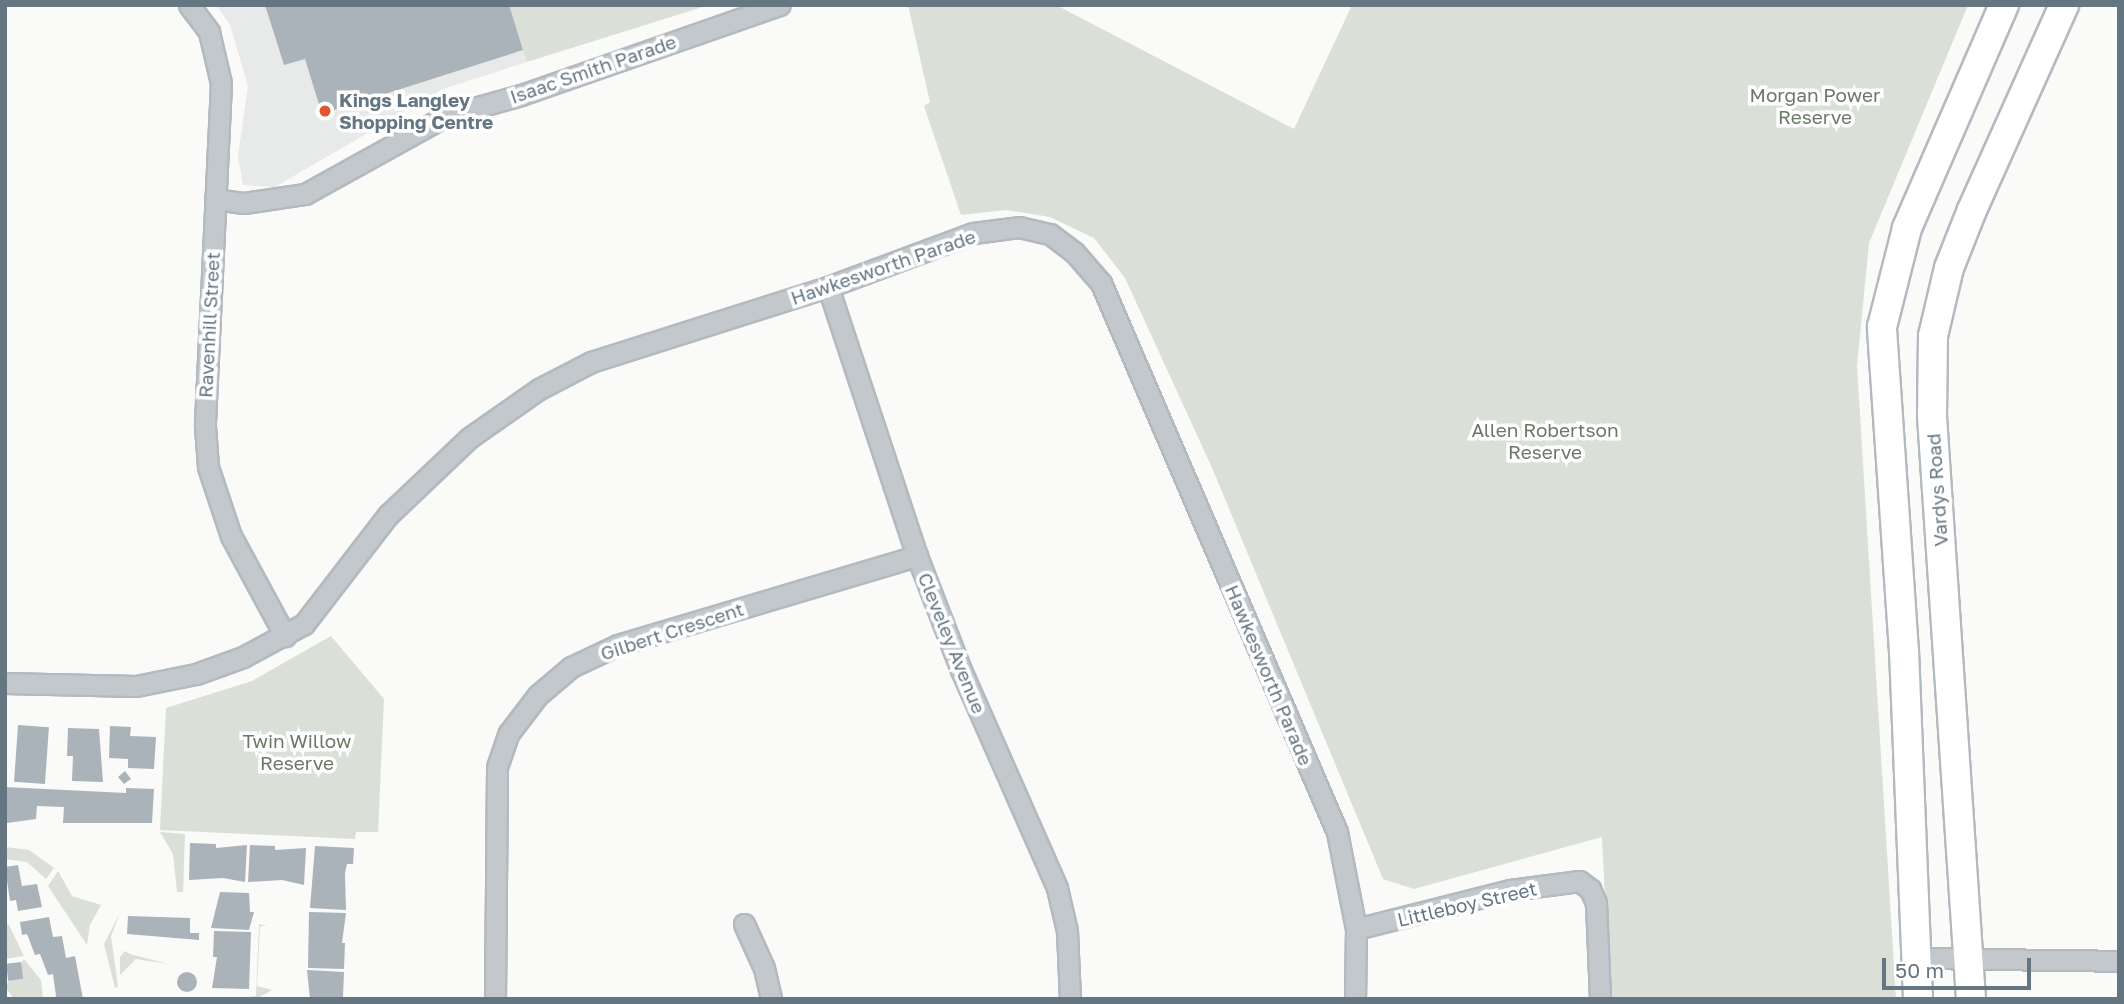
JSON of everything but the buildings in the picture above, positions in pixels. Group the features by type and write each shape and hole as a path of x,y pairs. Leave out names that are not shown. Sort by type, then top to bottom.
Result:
{"main road":[{"path":"1918,999 1906,693 1882,327 1907,228 2004,5"},
{"name":"Vardys Road","path":"1971,999 1932,418 1933,336 1949,268 1972,210 2064,5"}],"street":[{"name":"Ravenhill Street","path":"189,5 209,32 221,83 205,426 208,467 231,536 285,636"},
{"name":"Isaac Smith Parade","path":"215,199 244,203 305,194 446,116 521,95 780,5"},
{"name":"Hawkesworth Parade","path":"5,683 99,687 158,683 218,667 285,636 304,624 388,515 469,438 538,389 591,362 828,286 973,233 1019,227 1050,234 1074,252 1101,283 1337,832 1356,929 1355,999"},
{"name":"Cleveley Avenue","path":"828,286 917,556 961,670 1057,888 1067,931 1070,999"},
{"name":"Gilbert Crescent","path":"495,999 498,767 509,733 538,695 571,667 618,645 917,556"},
{"name":"Littleboy Street","path":"1356,929 1510,890 1579,881 1591,889 1596,903 1600,999"},
{"path":"744,924 764,968 771,999"},
{"path":"1916,958 2119,961"}],"shaded area":[{"name":"Kings Langley Shopping Centre","path":"216,5 508,5 527,62 443,89 275,187 243,185 238,156 248,86 230,25"}],"green space":[{"path":"508,5 709,5 527,62"},
{"name":"Allen Robertson Reserve","path":"908,5 1056,5 1294,129 1352,5 1968,5 1869,243 1857,366 1896,999 1610,999 1602,837 1414,889 1383,879 1213,470 1125,278 1094,238 1050,217 1006,210 961,215 924,106 930,102"},
{"name":"Twin Willow Reserve","path":"331,636 384,699 378,832 356,832 355,839 160,830 166,708 252,681"},
{"path":"160,832 185,834 183,892 177,892 173,854"},
{"path":"5,847 29,850 54,868 46,879 27,862 5,859"},
{"path":"58,871 72,896 101,905 90,925 87,945 48,886"},
{"path":"120,913 111,936 118,987 115,988 104,944"},
{"path":"7,924 9,925 24,956 5,959"},
{"path":"259,924 267,926 260,926 257,986 272,990 258,998 233,999 256,996"},
{"path":"125,951 168,964 136,959 120,975 120,957"},
{"path":"24,959 41,980 43,999 14,999 5,987"}],"place":[{"name":"Kings Langley Shopping Centre","path":"325,111"}],"park label":[{"name":"Morgan Power Reserve","path":"1815,106"}]}
